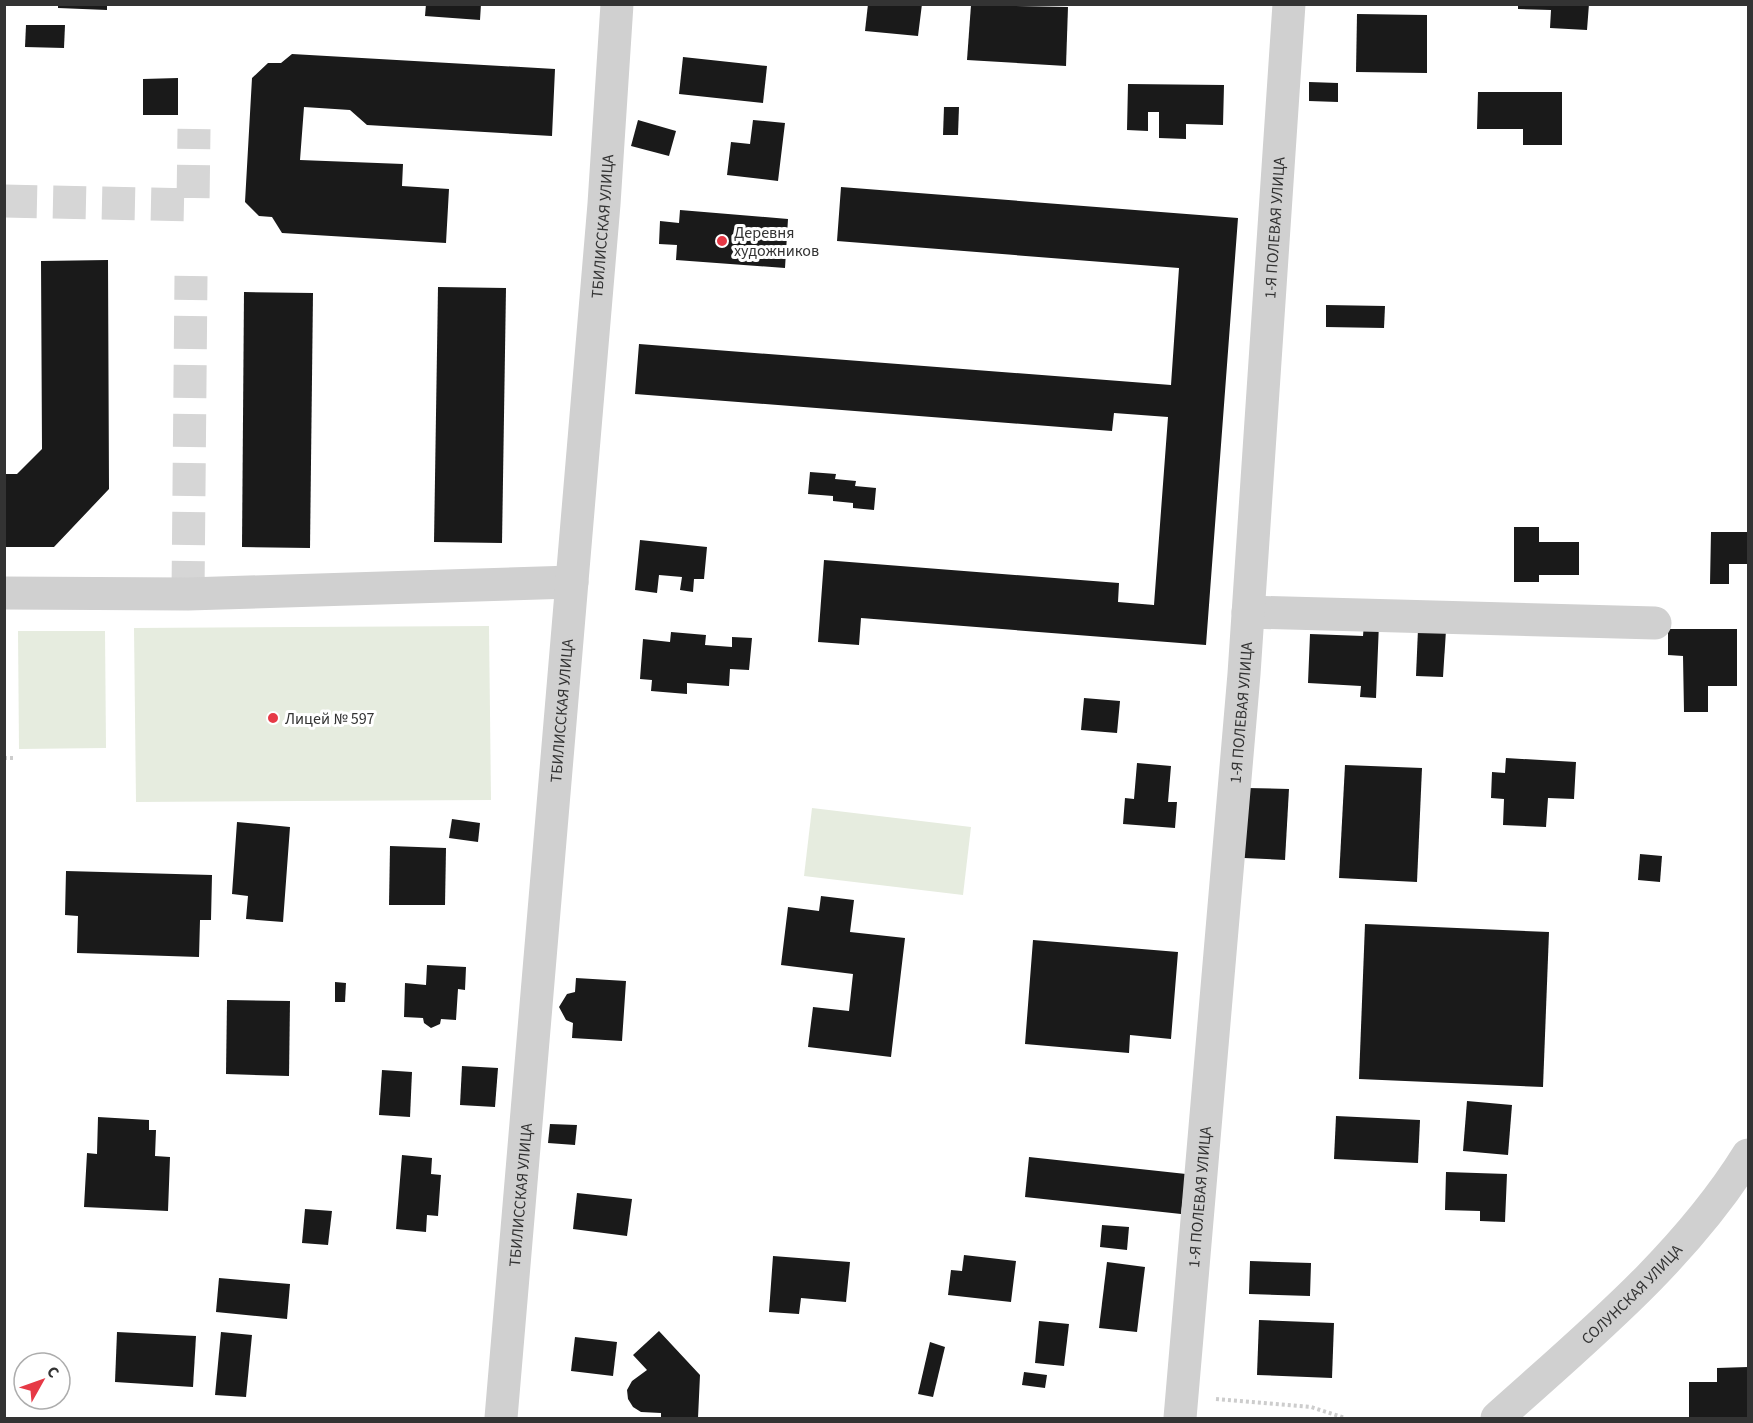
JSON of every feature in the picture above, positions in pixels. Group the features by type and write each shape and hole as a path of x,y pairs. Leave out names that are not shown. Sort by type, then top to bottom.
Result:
{"street":[{"name":"ТБИЛИССКАЯ УЛИЦА","path":"501,1419 604,204 617,4"},
{"name":"1-Я ПОЛЕВАЯ УЛИЦА","path":"1181,1407 1248,612 1289,4"},
{"path":"4,593 212,593 572,582"},
{"path":"1248,612 1655,623"},
{"name":"СОЛУНСКАЯ УЛИЦА","path":"1497,1419 1619,1308 1690,1232 1749,1155"}],"path":[{"path":"4,758 15,758"},
{"path":"1181,1407 1311,1407 1345,1419"}],"shaded area":[{"path":"489,626 491,800 136,802 134,628"},
{"path":"18,631 105,631 106,748 19,749"},
{"path":"812,808 971,827 963,895 804,876"}],"building":[{"path":"58,4 107,4 107,10 58,8"},
{"path":"426,4 481,4 480,20 425,16"},
{"path":"868,4 922,4 918,36 865,31"},
{"path":"1518,4 1589,4 1587,30 1550,28 1551,10 1518,9"},
{"path":"971,5 1068,7 1066,66 967,60"},
{"path":"1357,14 1427,15 1427,73 1356,72"},
{"path":"26,25 65,25 64,48 25,47"},
{"path":"292,54 555,69 552,136 367,125 350,110 304,107 300,160 403,164 402,186 449,189 446,243 282,233 272,217 259,216 245,202 252,78 268,63 281,63"},
{"path":"683,57 767,66 763,103 679,94"},
{"path":"178,78 178,115 143,115 143,79"},
{"path":"1309,82 1338,83 1338,102 1309,101"},
{"path":"1128,84 1224,85 1223,125 1186,124 1186,139 1159,138 1159,112 1148,112 1148,131 1127,130"},
{"path":"1478,92 1562,92 1562,145 1523,145 1523,129 1477,129"},
{"path":"944,107 959,107 958,135 943,135"},
{"path":"638,120 676,131 669,156 631,146"},
{"path":"753,120 785,123 778,181 727,175 731,142 750,144"},
{"path":"841,187 1238,218 1206,645 861,618 859,645 818,642 824,560 1119,583 1118,602 1154,605 1168,417 1114,413 1112,431 635,394 639,344 1171,385 1179,268 837,241"},
{"path":"680,210 788,219 785,268 676,260 677,245 659,244 660,221 679,223"},
{"path":"108,260 109,489 54,547 4,547 4,474 17,474 42,449 41,261"},
{"path":"438,287 506,288 502,543 434,542"},
{"path":"244,292 313,293 310,548 242,547"},
{"path":"1326,305 1385,306 1384,328 1326,327"},
{"path":"810,472 836,474 835,479 856,481 855,486 876,488 874,510 853,508 853,503 833,501 833,496 808,494"},
{"path":"1514,527 1539,527 1539,542 1579,542 1579,575 1539,575 1539,582 1514,582"},
{"path":"1711,532 1748,532 1748,564 1729,564 1729,584 1710,584"},
{"path":"640,540 707,547 704,579 694,579 693,592 680,590 682,577 659,575 657,593 635,590"},
{"path":"1364,623 1379,623 1376,698 1360,697 1361,686 1308,683 1310,634 1363,636"},
{"path":"1418,629 1446,630 1443,677 1416,676"},
{"path":"1668,629 1737,629 1737,686 1708,686 1708,712 1684,712 1683,656 1668,655"},
{"path":"671,632 706,635 705,645 732,647 732,637 752,638 749,670 730,669 729,686 687,683 687,694 651,691 652,680 640,679 643,639 670,642"},
{"path":"1084,698 1120,701 1117,733 1081,730"},
{"path":"1506,758 1576,762 1574,799 1548,798 1546,827 1503,825 1504,799 1491,798 1492,772 1505,773"},
{"path":"1137,763 1171,766 1168,802 1177,802 1175,828 1123,824 1125,798 1134,799"},
{"path":"1345,765 1422,768 1417,882 1339,878"},
{"path":"1247,788 1289,789 1285,860 1244,858"},
{"path":"452,819 480,823 478,842 449,838"},
{"path":"237,822 290,827 283,922 246,919 248,896 232,894"},
{"path":"390,846 446,848 445,905 389,905"},
{"path":"1640,854 1662,856 1660,882 1638,880"},
{"path":"66,871 212,875 211,920 200,920 199,957 77,953 78,916 65,915"},
{"path":"821,896 854,900 850,932 905,938 891,1057 808,1047 813,1007 849,1011 853,974 781,965 788,907 819,911"},
{"path":"1365,924 1549,932 1543,1087 1359,1079"},
{"path":"1033,940 1178,952 1171,1039 1130,1035 1129,1053 1025,1044"},
{"path":"427,965 466,967 465,990 458,989 456,1020 441,1019 440,1024 431,1028 424,1023 423,1018 404,1017 405,983 426,985"},
{"path":"576,978 626,981 622,1041 572,1038 573,1023 566,1020 559,1007 567,994 575,992"},
{"path":"335,982 346,983 345,1002 335,1002"},
{"path":"227,1000 290,1001 289,1076 226,1074"},
{"path":"462,1066 498,1068 495,1107 460,1105"},
{"path":"382,1070 412,1072 410,1117 379,1115"},
{"path":"1467,1101 1512,1105 1508,1155 1463,1151"},
{"path":"1336,1116 1420,1120 1418,1163 1334,1159"},
{"path":"98,1117 149,1120 149,1130 156,1130 155,1156 170,1157 168,1211 84,1207 87,1153 97,1154"},
{"path":"550,1124 577,1125 575,1145 548,1143"},
{"path":"402,1155 432,1158 431,1174 441,1175 438,1216 427,1215 426,1232 396,1229"},
{"path":"1029,1157 1186,1174 1181,1214 1025,1197"},
{"path":"1446,1172 1507,1174 1505,1222 1480,1221 1480,1211 1445,1210"},
{"path":"577,1193 632,1199 627,1236 573,1229"},
{"path":"305,1209 332,1211 328,1245 302,1243"},
{"path":"1102,1225 1129,1227 1127,1250 1100,1247"},
{"path":"964,1255 1016,1261 1011,1302 948,1295 951,1270 962,1271"},
{"path":"773,1256 850,1262 846,1302 801,1298 799,1314 769,1312"},
{"path":"1250,1261 1311,1263 1310,1296 1249,1294"},
{"path":"1107,1262 1145,1267 1137,1332 1099,1328"},
{"path":"219,1278 290,1284 287,1319 216,1312"},
{"path":"1259,1320 1334,1323 1332,1378 1257,1375"},
{"path":"1039,1321 1069,1324 1064,1366 1035,1363"},
{"path":"659,1331 700,1375 698,1418 661,1418 661,1413 641,1412 633,1407 628,1399 627,1390 632,1381 647,1370 633,1355"},
{"path":"117,1332 196,1336 193,1387 115,1382"},
{"path":"221,1332 252,1335 246,1397 215,1395"},
{"path":"575,1337 617,1342 613,1376 571,1371"},
{"path":"930,1342 945,1347 933,1397 918,1394"},
{"path":"1748,1367 1748,1418 1689,1418 1689,1382 1717,1382 1717,1368"},
{"path":"1024,1372 1047,1375 1045,1388 1022,1385"}],"tunnel":[{"path":"4,201 193,205 194,129"},
{"path":"188,594 191,276"}],"place":[{"name":"Деревня художников","path":"722,241"},
{"name":"Лицей № 597","path":"273,718"}]}
